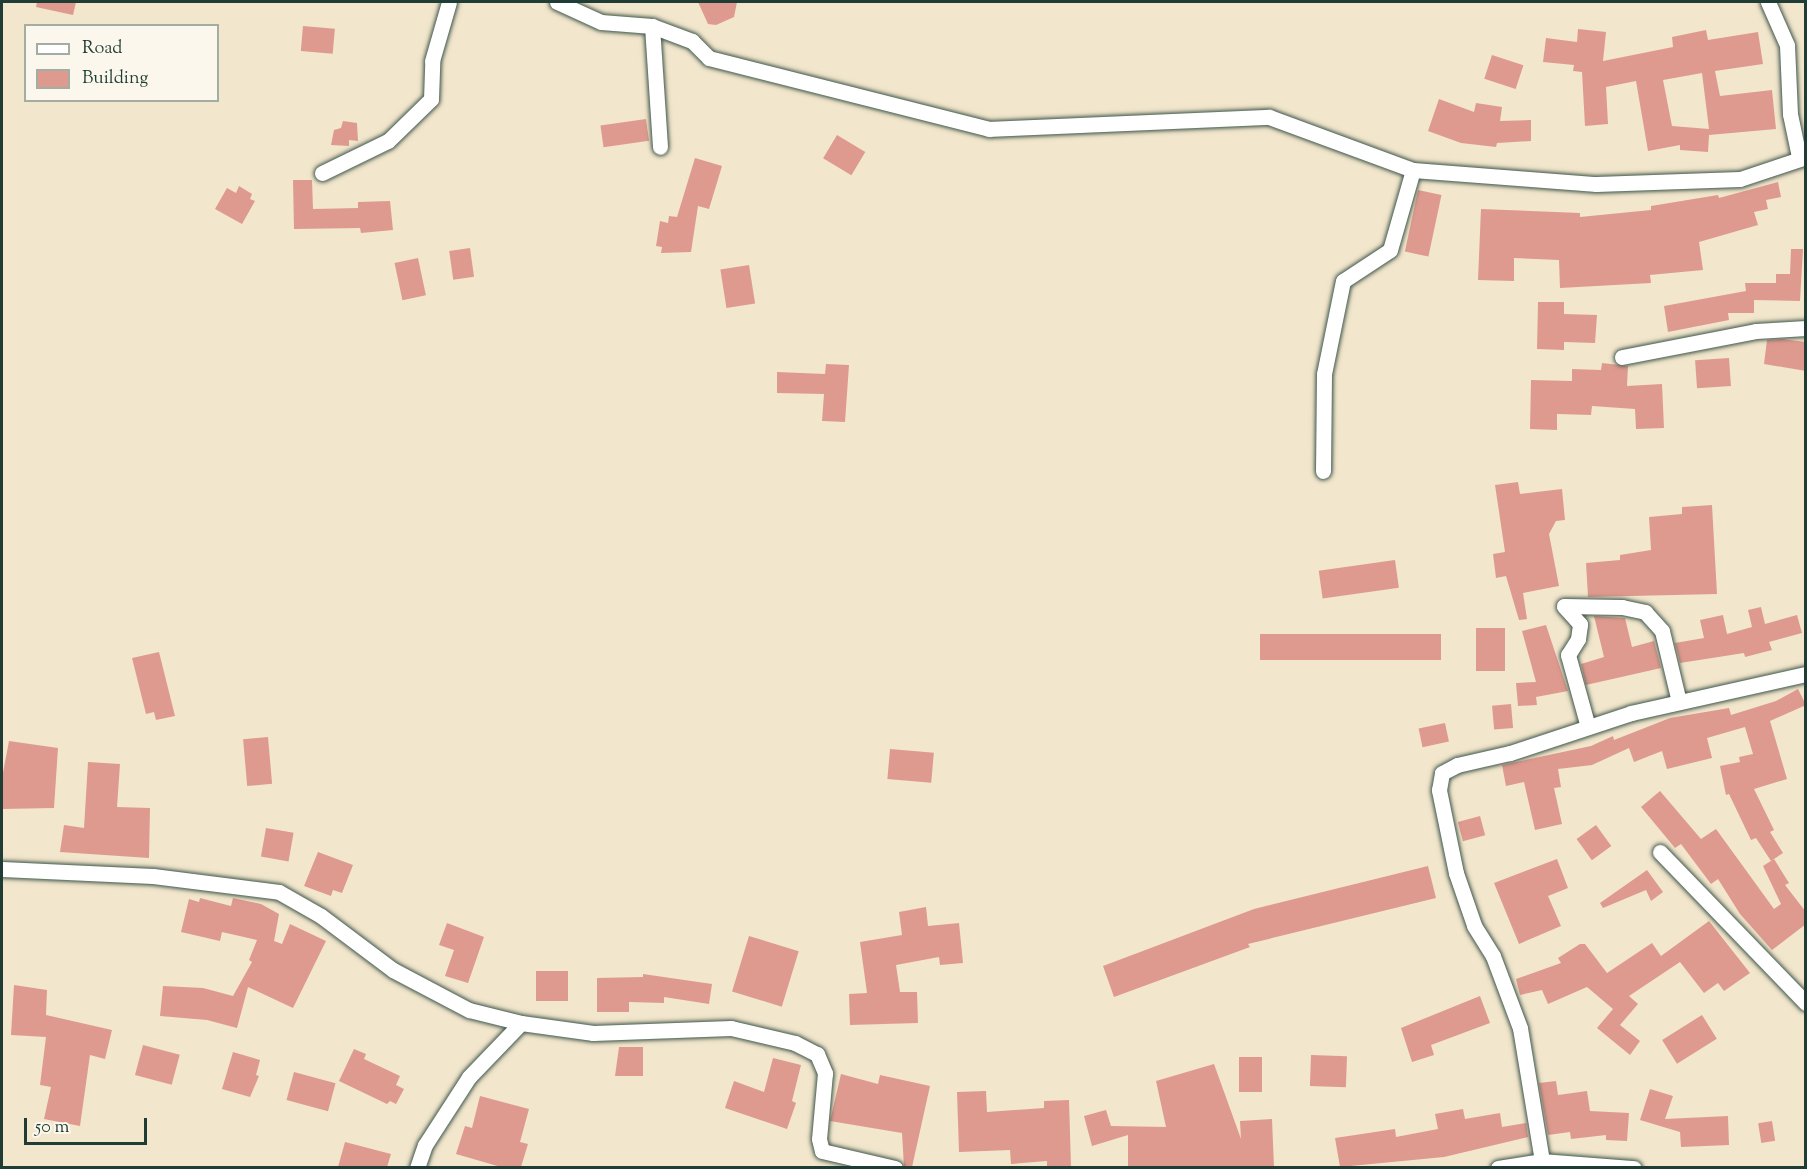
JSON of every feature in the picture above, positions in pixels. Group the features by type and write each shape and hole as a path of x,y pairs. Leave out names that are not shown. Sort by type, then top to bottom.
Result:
{"street":[{"path":"322,173 388,141 431,99 432,61 449,2"},
{"path":"557,2 601,22 652,27 692,41 709,58 989,129 1269,117 1413,170 1596,184 1740,179 1802,157 1790,114 1787,45 1768,2"},
{"path":"652,27 660,147"},
{"path":"1323,471 1324,374 1343,281 1390,250 1413,170"},
{"path":"1622,357 1756,331 1806,328"},
{"path":"1588,727 1568,655 1578,639 1580,624 1564,606 1622,607 1645,612 1662,631 1679,702"},
{"path":"1542,1161 1520,1028 1493,956 1474,925 1456,873 1438,790 1442,774 1457,765 1510,753 1588,727 1679,702 1806,675"},
{"path":"1660,852 1806,1003"},
{"path":"2,869 153,876 279,892 321,916 393,970 469,1010 521,1023 593,1033 731,1028 795,1043 817,1054 825,1073 819,1138 822,1151 845,1163 895,1167"},
{"path":"417,1167 425,1145 470,1077 521,1023"},
{"path":"1498,1167 1542,1161 1634,1167"}],"building":[{"path":"37,2 76,2 73,15 36,7"},
{"path":"698,2 737,2 734,17 716,25 708,24"},
{"path":"303,26 335,29 333,54 301,51"},
{"path":"1578,29 1606,32 1603,61 1673,47 1672,37 1706,30 1708,40 1758,32 1763,64 1715,71 1720,96 1772,90 1776,129 1709,135 1708,152 1680,150 1680,145 1648,151 1636,81 1606,87 1608,124 1585,126 1582,72 1573,71 1574,65 1543,62 1546,38 1577,42","holes":["1702,73 1709,129 1672,126 1663,80"]},
{"path":"1492,55 1523,65 1516,89 1484,79"},
{"path":"1439,99 1474,112 1476,103 1502,107 1500,121 1531,120 1531,141 1497,143 1496,147 1461,143 1428,131"},
{"path":"646,119 649,141 604,147 600,125"},
{"path":"343,121 357,123 358,141 349,140 349,146 331,145 334,130 341,128"},
{"path":"837,135 865,152 851,175 823,158"},
{"path":"695,158 722,166 709,209 698,206 691,252 661,253 662,247 656,246 660,221 668,223 669,216 677,217"},
{"path":"293,180 312,180 313,209 358,208 358,202 390,201 393,230 361,233 360,228 294,229"},
{"path":"1778,182 1781,197 1766,200 1768,209 1754,212 1758,225 1699,242 1703,270 1650,275 1651,283 1560,288 1559,260 1514,258 1514,281 1478,280 1481,209 1580,213 1580,217 1651,210 1651,206 1718,195 1719,198"},
{"path":"239,186 252,194 250,199 255,201 242,224 215,209 227,188 236,193"},
{"path":"1418,190 1441,195 1428,257 1405,252"},
{"path":"470,248 474,277 453,280 449,251"},
{"path":"1791,249 1803,249 1800,301 1754,300 1754,313 1728,313 1729,320 1668,332 1664,306 1746,291 1745,283 1776,283 1776,274 1790,274"},
{"path":"418,258 426,295 402,300 395,263"},
{"path":"749,265 755,304 726,308 720,270"},
{"path":"1538,302 1564,302 1564,314 1597,315 1595,343 1564,342 1564,350 1537,349"},
{"path":"1767,340 1806,342 1806,371 1764,364"},
{"path":"1729,358 1731,386 1697,388 1695,360"},
{"path":"1602,363 1628,366 1627,386 1662,384 1664,428 1636,429 1635,409 1592,406 1591,415 1557,414 1557,430 1530,429 1531,380 1572,381 1572,369 1601,370"},
{"path":"826,364 849,365 845,422 822,421 824,394 777,393 777,372 825,374"},
{"path":"1518,482 1520,494 1562,489 1565,520 1556,521 1549,534 1559,586 1523,593 1527,619 1519,620 1506,576 1496,578 1493,554 1505,552 1495,485"},
{"path":"1712,505 1717,594 1588,597 1586,563 1620,560 1620,555 1651,550 1649,517 1682,514 1682,507"},
{"path":"1395,560 1399,588 1323,598 1319,571"},
{"path":"1761,607 1765,624 1797,615 1802,633 1769,642 1772,650 1745,657 1744,653 1680,663 1675,643 1704,638 1700,620 1723,615 1727,634 1752,627 1748,610"},
{"path":"1594,616 1625,618 1632,647 1654,641 1661,668 1586,685 1581,664 1604,657"},
{"path":"1546,625 1568,691 1536,697 1537,705 1518,706 1516,683 1536,682 1522,631"},
{"path":"1476,628 1505,628 1505,671 1476,671"},
{"path":"1260,634 1441,634 1441,660 1260,660"},
{"path":"159,652 175,716 156,720 154,712 146,714 132,658"},
{"path":"1798,689 1806,705 1770,721 1787,779 1754,789 1774,830 1770,832 1783,853 1771,861 1756,838 1751,840 1729,794 1726,795 1720,766 1740,762 1739,757 1753,754 1745,727 1707,738 1712,758 1667,769 1662,751 1634,762 1629,748 1592,765 1558,769 1561,787 1554,788 1562,824 1535,830 1524,782 1506,786 1502,765 1591,746 1613,736 1614,740 1670,718 1729,708 1731,715 1776,701"},
{"path":"1511,704 1513,728 1494,730 1492,706"},
{"path":"1445,723 1449,742 1423,747 1419,729"},
{"path":"268,737 272,784 247,786 243,739"},
{"path":"9,741 58,748 54,808 2,809 2,778"},
{"path":"890,749 934,753 931,783 887,779"},
{"path":"88,762 120,764 117,807 150,808 149,858 60,852 64,825 84,828"},
{"path":"1660,791 1701,839 1716,829 1774,909 1781,904 1763,866 1774,859 1789,883 1785,885 1806,912 1806,924 1772,950 1740,914 1718,879 1711,884 1681,844 1675,848 1641,807"},
{"path":"1480,816 1485,835 1463,841 1458,822"},
{"path":"1596,825 1611,846 1592,860 1577,839"},
{"path":"266,828 294,833 289,861 261,857"},
{"path":"318,852 353,865 342,893 333,890 331,896 304,886"},
{"path":"1557,859 1568,888 1548,896 1561,926 1519,944 1494,883"},
{"path":"1428,866 1436,898 1248,944 1250,947 1114,997 1103,966 1254,909"},
{"path":"1647,870 1663,892 1651,901 1646,890 1603,908 1600,903"},
{"path":"200,898 231,906 233,898 261,904 279,914 274,941 282,944 290,924 326,941 293,1008 248,987 237,1028 207,1020 160,1016 163,986 203,988 233,996 252,962 249,960 257,940 222,932 220,941 181,932 189,899 199,902"},
{"path":"926,907 928,926 959,923 963,963 940,965 939,957 896,965 900,992 917,992 918,1023 850,1025 849,994 867,993 860,942 902,935 899,912"},
{"path":"1709,921 1750,973 1724,991 1718,983 1704,993 1680,962 1629,996 1638,1004 1620,1025 1640,1041 1630,1055 1597,1028 1613,1009 1587,987 1548,1004 1542,990 1520,995 1516,979 1561,963 1558,958 1580,944 1585,944 1607,973 1652,943 1661,956"},
{"path":"447,923 484,937 468,983 445,976 454,950 439,945"},
{"path":"749,936 799,951 782,1007 732,991"},
{"path":"536,971 568,971 568,1001 536,1001"},
{"path":"643,974 712,984 709,1004 664,997 664,1003 629,1002 629,1012 597,1012 597,978 643,977"},
{"path":"14,985 47,990 46,1015 112,1030 105,1059 90,1055 80,1126 44,1119 51,1087 40,1085 46,1037 11,1035"},
{"path":"1480,996 1490,1023 1431,1045 1434,1055 1412,1062 1401,1028"},
{"path":"1702,1015 1717,1039 1677,1064 1662,1040"},
{"path":"143,1045 180,1055 172,1085 135,1075"},
{"path":"619,1047 643,1047 643,1076 615,1076"},
{"path":"354,1049 366,1054 364,1059 400,1076 396,1085 404,1089 396,1104 390,1101 387,1104 339,1081"},
{"path":"233,1052 260,1060 256,1075 259,1076 250,1097 222,1089"},
{"path":"1311,1055 1347,1056 1346,1087 1310,1086"},
{"path":"1239,1057 1262,1057 1262,1092 1239,1092"},
{"path":"773,1058 801,1065 792,1101 796,1103 787,1129 725,1108 734,1081 764,1092"},
{"path":"1214,1064 1241,1139 1240,1121 1272,1119 1274,1167 1128,1167 1128,1135 1092,1146 1084,1116 1106,1110 1111,1126 1166,1127 1156,1081"},
{"path":"294,1072 336,1083 328,1111 286,1100"},
{"path":"841,1074 878,1084 880,1075 930,1086 912,1167 904,1167 902,1133 830,1121"},
{"path":"1556,1081 1558,1095 1587,1091 1590,1111 1629,1113 1627,1141 1606,1140 1606,1135 1571,1139 1570,1132 1548,1135 1539,1083"},
{"path":"1650,1089 1673,1096 1665,1119 1728,1116 1729,1145 1681,1147 1680,1132 1640,1120"},
{"path":"986,1091 987,1112 1044,1108 1044,1101 1069,1100 1071,1167 1047,1167 1047,1161 1011,1164 1010,1150 959,1152 957,1092"},
{"path":"480,1096 529,1109 520,1142 528,1144 521,1167 501,1167 456,1154 465,1126 472,1128"},
{"path":"1463,1109 1465,1119 1500,1113 1502,1127 1526,1123 1528,1137 1444,1157 1340,1167 1335,1138 1395,1129 1396,1137 1438,1129 1435,1114"},
{"path":"1772,1121 1775,1141 1761,1143 1758,1123"},
{"path":"345,1142 391,1154 387,1167 338,1167"}]}
